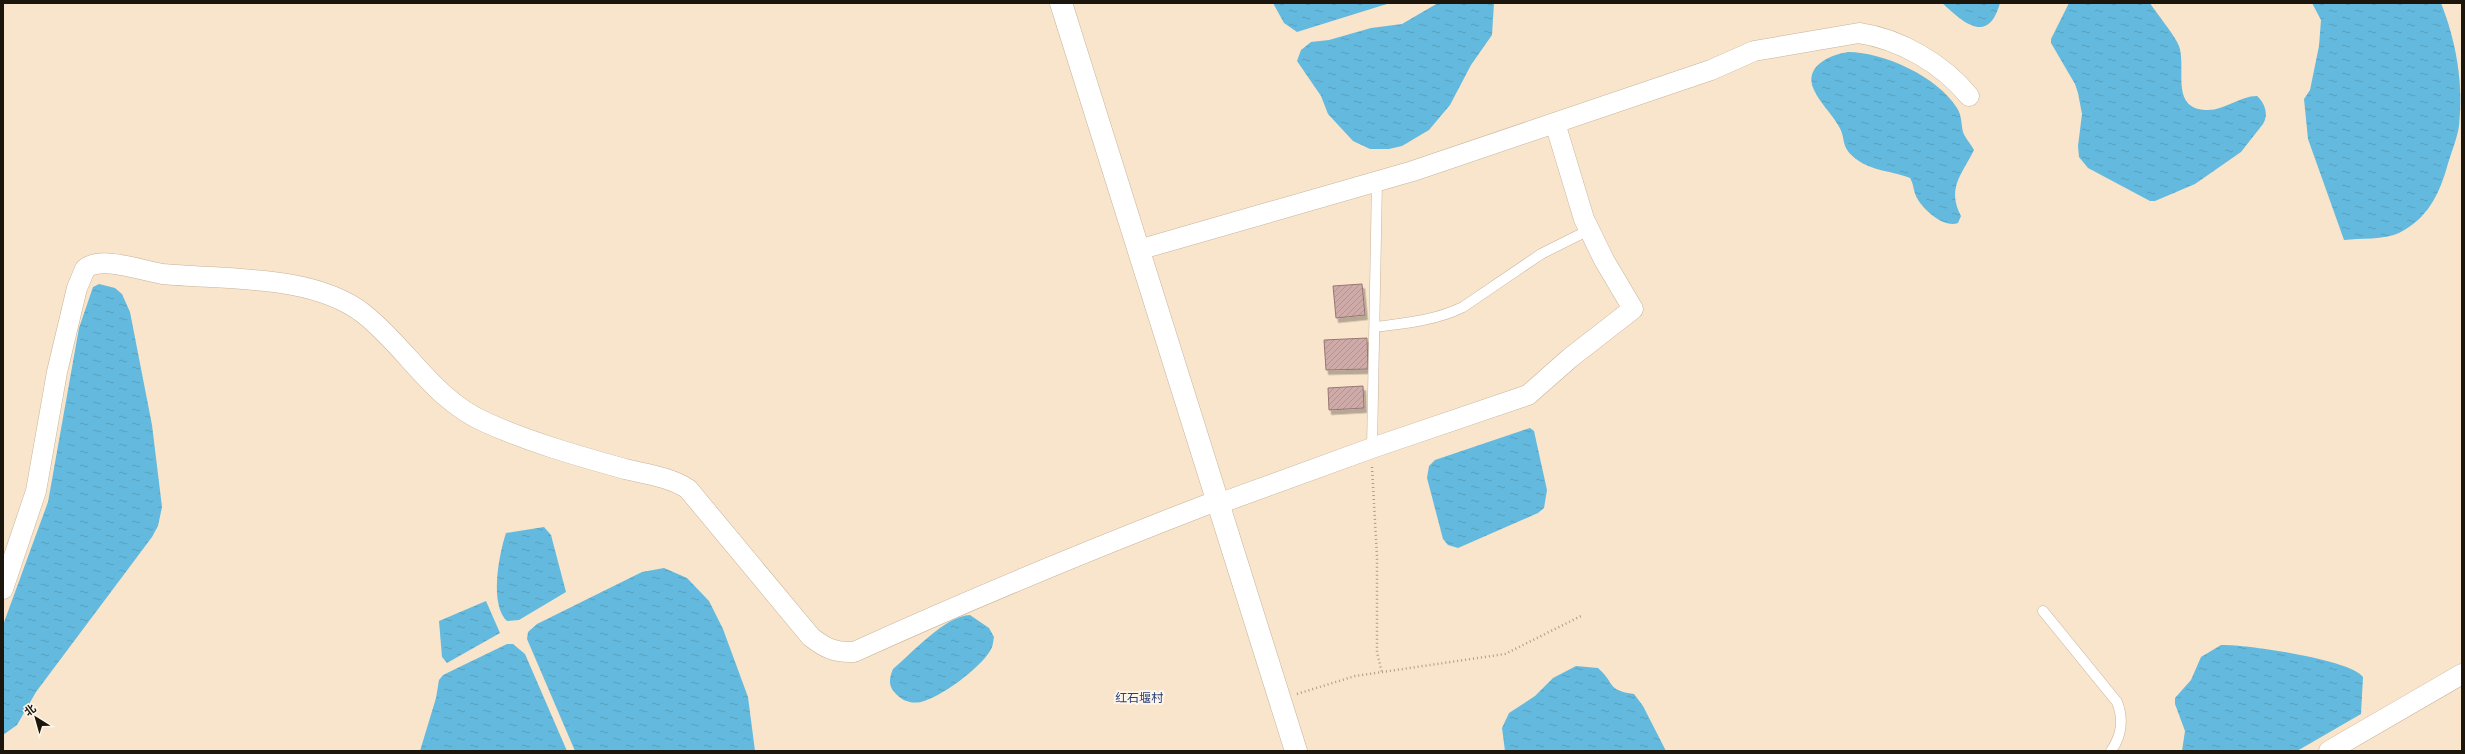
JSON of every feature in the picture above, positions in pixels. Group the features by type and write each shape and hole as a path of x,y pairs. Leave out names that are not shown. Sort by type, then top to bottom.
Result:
{"highway":[{"path":"1061,3 1296,751"}],"street":[{"path":"1138,250 1377,181 1711,70 1754,51 1859,33 1892,41 1951,75 1969,96"},
{"path":"3,588 36,491 57,372 77,288 85,269 97,263 161,273 291,284 319,292 352,306 381,329 438,391 484,422 541,443 667,479 688,489 811,637 824,647 838,653 854,652 1051,566 1217,503 1528,395 1570,358 1633,310 1589,230 1555,123"},
{"path":"2329,751 2462,674"}],"lane":[{"path":"1372,448 1377,181"},
{"path":"1375,326 1420,321 1449,314 1463,307 1541,254 1589,230"},
{"path":"2043,611 2117,702 2121,711 2121,731 2111,751"}],"path":[{"path":"1372,448 1377,557 1377,652 1382,673"},
{"path":"1280,699 1355,676 1505,654 1581,616"}],"water":[{"path":"1273,3 1390,3 1297,32 1284,23"},
{"path":"1438,3 1494,3 1492,35 1471,65 1450,105 1429,130 1402,146 1389,149 1370,149 1353,141 1328,114 1321,96 1297,61 1301,50 1311,42 1329,40 1371,28 1402,24"},
{"path":"1942,3 2000,3 1995,16 1989,24 1982,27 1966,23"},
{"path":"2069,3 2150,3 2179,46 2181,55 2182,87 2184,96 2188,103 2196,108 2208,110 2220,108 2245,98 2257,96 2262,102 2266,113 2263,124 2241,152 2195,184 2155,201 2150,201 2088,168 2079,157 2078,146 2082,114 2078,93 2075,84 2051,43 2051,39"},
{"path":"2312,3 2441,3 2451,32 2458,63 2460,94 2459,126 2444,177 2436,196 2417,221 2399,233 2379,238 2344,240 2308,139 2304,99 2310,90 2319,46 2321,20"},
{"path":"1848,52 1878,56 1909,68 1937,86 1959,111 1963,132 1974,150 1957,182 1955,198 1961,216 1958,223 1946,223 1928,211 1916,196 1910,178 1868,166 1856,159 1847,150 1841,130 1816,95 1812,82 1812,74 1815,68 1826,59"},
{"path":"99,284 115,288 122,294 130,312 152,425 162,507 158,526 152,537 36,692 17,725 3,735 3,625 48,502 79,328 93,287"},
{"path":"1530,428 1534,431 1547,490 1544,508 1538,513 1458,548 1448,545 1443,539 1427,478 1429,466 1435,460"},
{"path":"544,527 551,535 566,592 519,620 507,621 498,603 497,591 498,566 506,533"},
{"path":"664,568 687,578 709,601 723,629 748,697 755,751 575,751 527,639 528,632 537,624 642,572"},
{"path":"486,601 500,633 447,663 442,657 439,621"},
{"path":"970,615 989,628 994,637 990,651 969,674 939,694 921,702 914,703 904,700 893,691 890,685 890,679 893,669 929,636 940,628 960,617"},
{"path":"507,644 513,644 525,654 567,751 420,751 436,698 439,680 443,675"},
{"path":"2221,645 2252,647 2297,654 2320,659 2355,671 2363,677 2361,714 2297,751 2182,751 2185,731 2175,704 2175,698 2191,680 2201,657"},
{"path":"1576,666 1598,668 1612,686 1619,690 1634,694 1643,706 1666,751 1505,751 1502,728 1509,713 1535,696 1553,678"}],"building":[{"path":"1362,284 1365,315 1336,318 1333,286"},
{"path":"1367,338 1368,369 1326,370 1324,340"},
{"path":"1363,386 1364,408 1329,410 1328,388"}],"district":[{"name":"红石堰村","path":"1139,698"}]}
